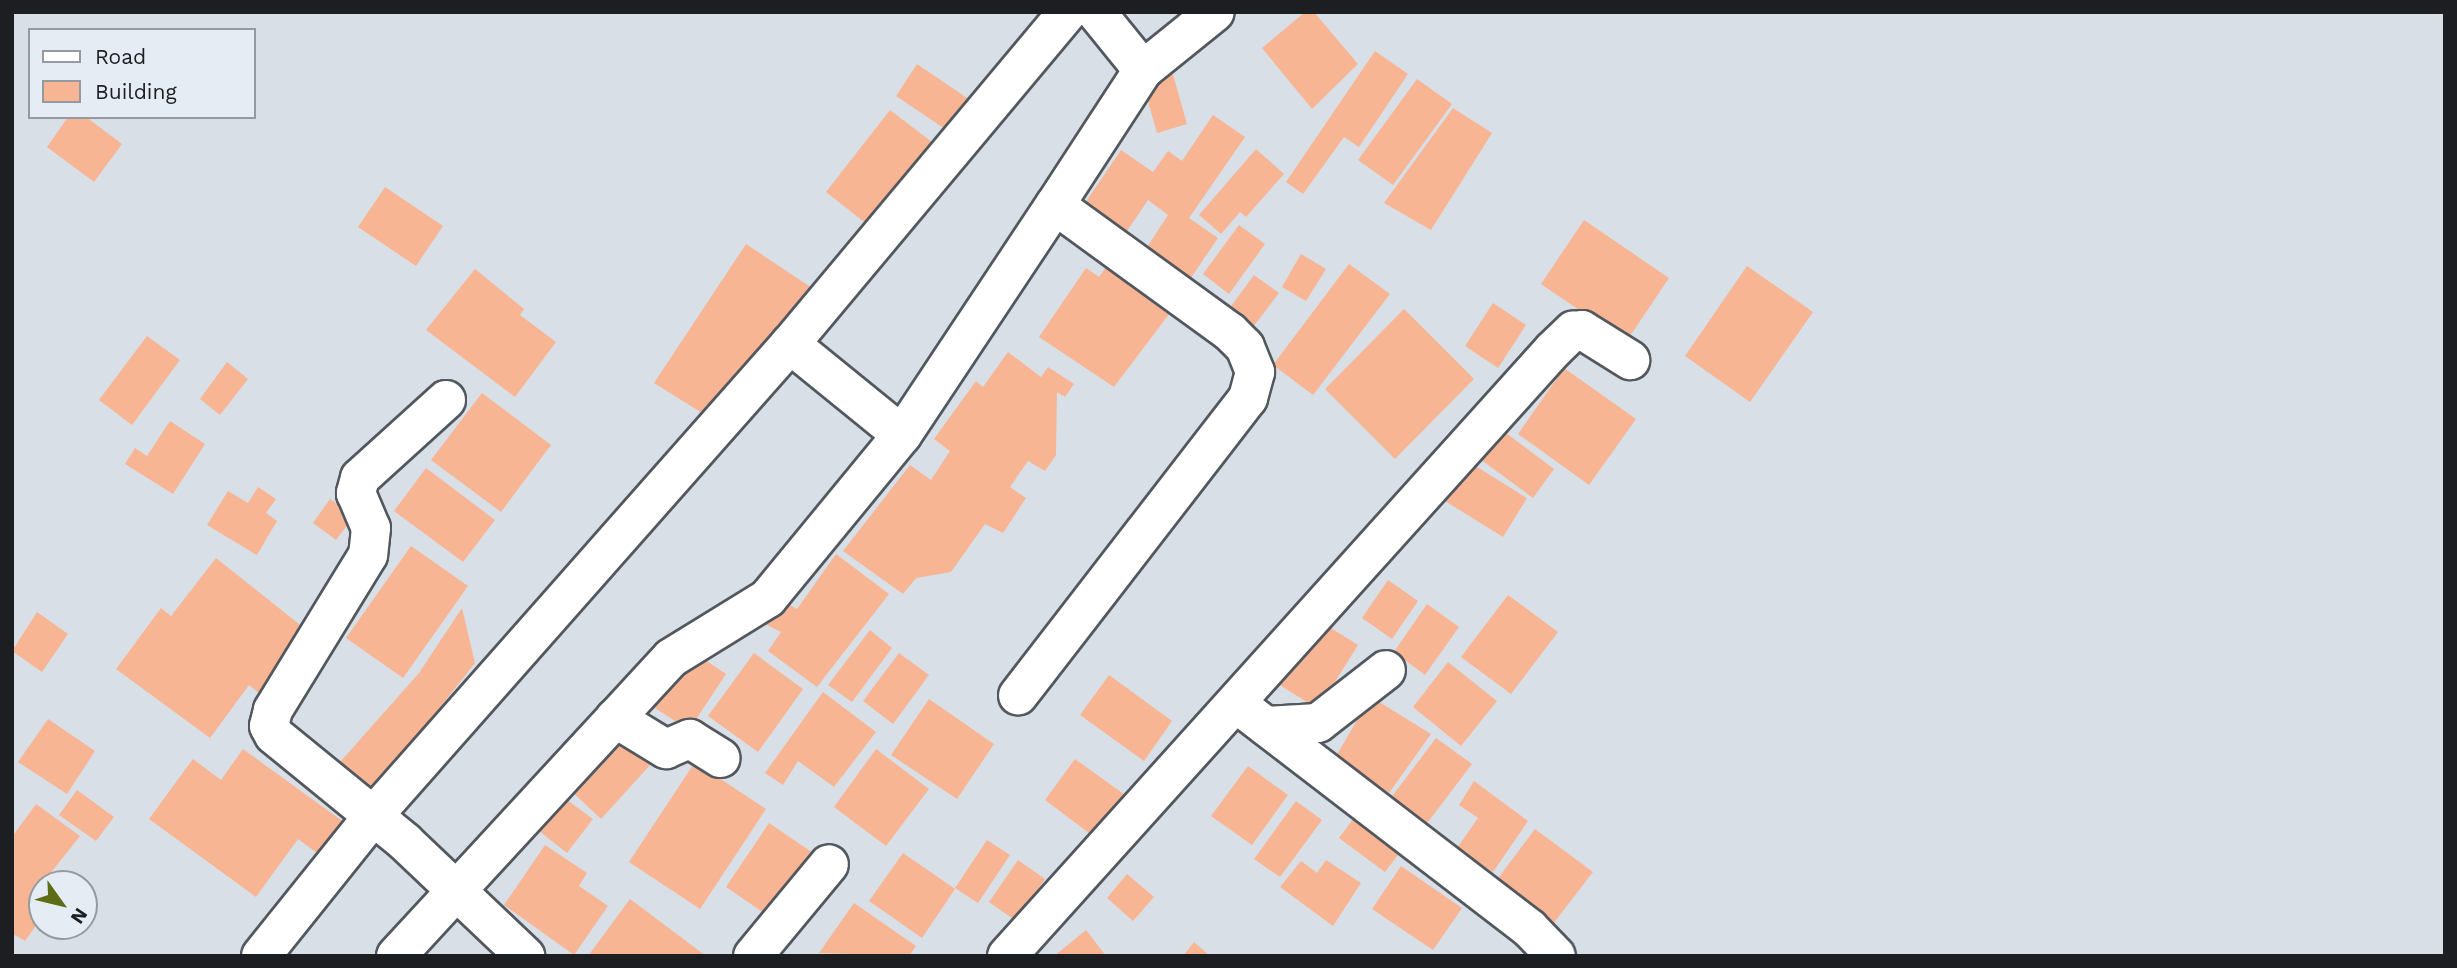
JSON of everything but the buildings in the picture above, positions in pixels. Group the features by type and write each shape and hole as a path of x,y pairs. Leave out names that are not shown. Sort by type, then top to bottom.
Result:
{"street":[{"path":"261,956 373,816 790,344 1068,12"},
{"path":"396,956 449,884 685,646 768,598 1055,205 1140,66 1215,12"},
{"path":"1100,18 1140,66"},
{"path":"1018,696 1248,398 1255,372 1245,347 1230,332 1055,205"},
{"path":"1007,956 1251,715 1444,468 1573,331 1591,332 1630,360"},
{"path":"790,344 827,377 894,429"},
{"path":"446,400 360,478 356,493 372,528 368,555 270,718 274,735 405,842 525,956"},
{"path":"1251,715 1318,723 1386,670"},
{"path":"1251,715 1530,929 1556,956"},
{"path":"615,718 666,749 690,739 721,758"},
{"path":"753,956 829,864"}]}
